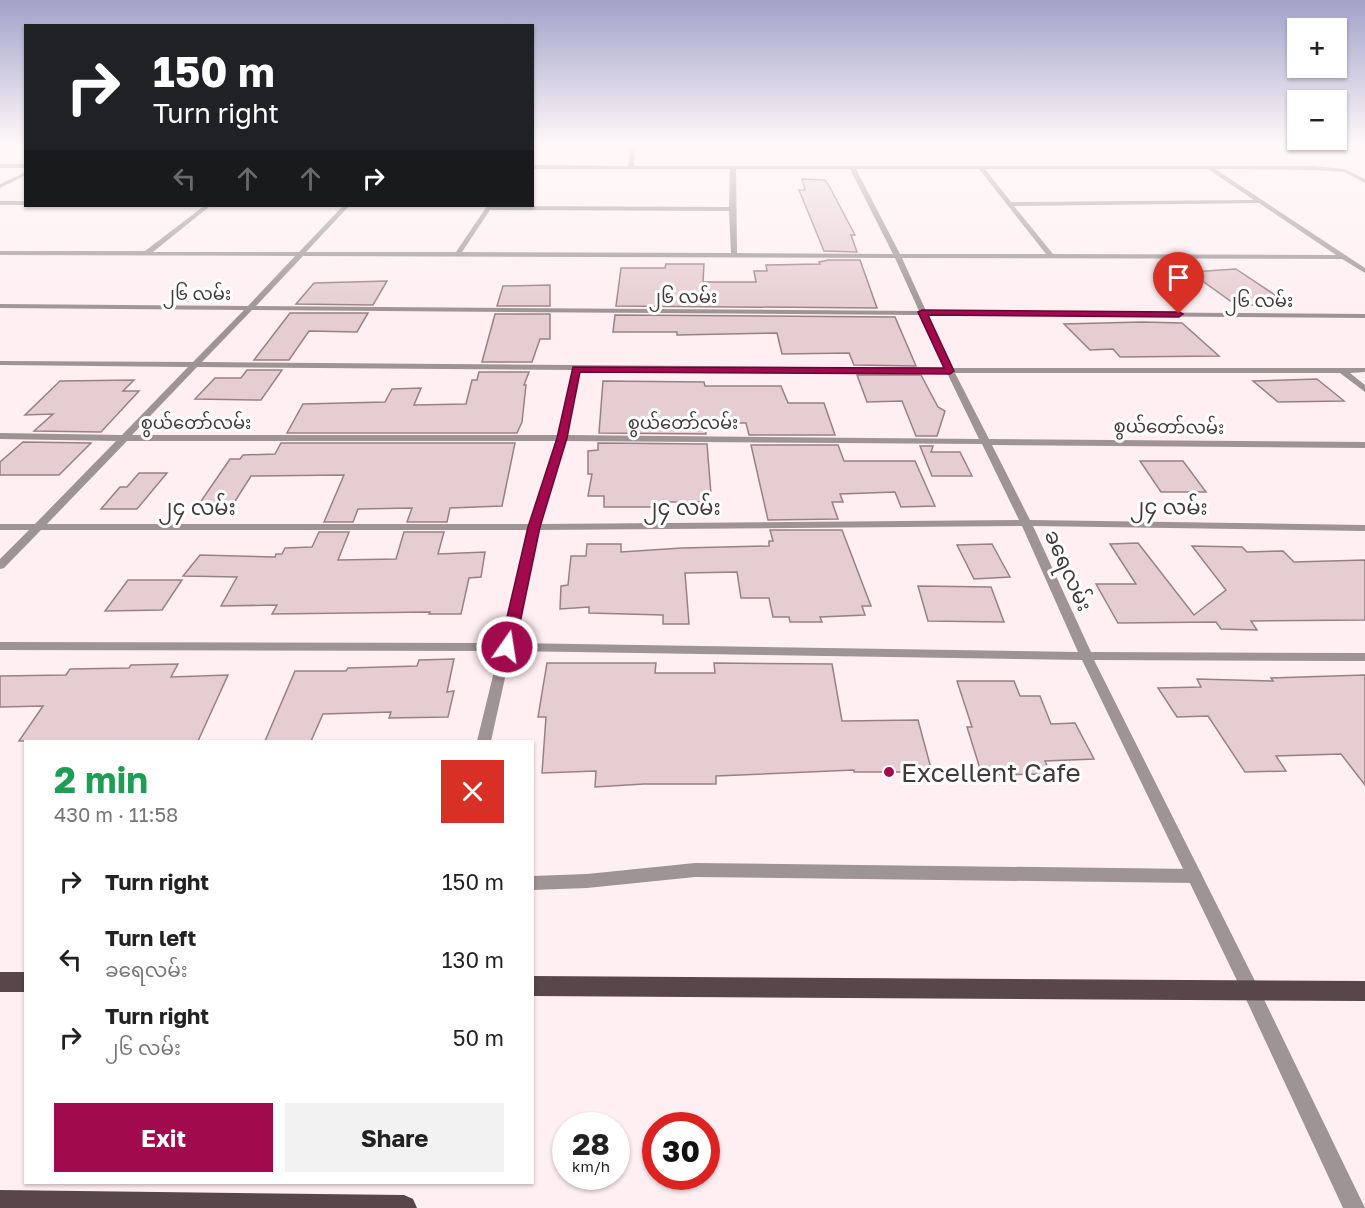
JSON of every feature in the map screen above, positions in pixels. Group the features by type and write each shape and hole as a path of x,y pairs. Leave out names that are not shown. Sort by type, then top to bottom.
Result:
{"main road":[{"path":"0,982 24,982"},
{"path":"534,986 1365,991"},
{"path":"0,1203 404,1208"}],"street":[{"path":"732,200 734,256"},
{"name":"ခရေလမ်း","path":"869,200 898,257 950,371 1026,523 1086,657 1250,989 1354,1208"},
{"path":"1008,200 1051,256"},
{"path":"1011,204 1257,202 1365,271"},
{"path":"0,203 24,203"},
{"path":"147,253 206,207"},
{"path":"0,566 345,207"},
{"path":"458,254 489,207 732,209"},
{"path":"0,253 1342,257"},
{"name":"၂၆ လမ်း","path":"0,306 1365,316"},
{"path":"0,363 950,371 1365,370"},
{"path":"484,740 534,527 562,438 576,369"},
{"path":"1342,370 1365,389"},
{"name":"စွယ်တော်လမ်း","path":"0,436 1365,445"},
{"name":"၂၄ လမ်း","path":"0,527 534,527 1026,523 1365,528"},
{"path":"0,646 507,647 1086,657 1365,657"},
{"path":"534,883 695,870 1194,876"}],"building":[{"path":"803,200 837,200 855,235 851,235 857,252 824,251"},
{"path":"860,260 877,308 616,306 621,268 665,268 666,264 704,264 703,282 756,282 754,271 767,271 766,265 820,264 819,262"},
{"path":"1236,269 1290,305 1236,305 1190,272"},
{"path":"387,281 373,305 296,304 314,283"},
{"path":"550,285 550,306 497,306 503,286"},
{"path":"290,313 368,313 357,332 309,331 289,360 254,360"},
{"path":"495,314 550,314 550,339 540,339 532,362 482,362"},
{"path":"615,315 895,317 916,366 854,365 849,353 782,354 777,333 677,335 677,332 613,332"},
{"path":"1182,323 1219,356 1120,357 1113,349 1090,350 1064,324"},
{"path":"247,370 282,370 261,400 195,399 215,378 241,378"},
{"path":"479,372 529,372 524,385 526,385 522,422 517,433 287,433 303,404 385,402 392,389 421,388 414,405 466,404 472,380 477,380"},
{"path":"857,375 921,375 938,407 945,411 937,436 916,436 902,401 867,402"},
{"path":"1317,379 1344,401 1278,402 1253,381"},
{"path":"134,380 123,391 139,391 101,432 34,431 53,414 25,415 60,381"},
{"path":"603,381 704,382 705,386 781,386 788,403 824,403 835,435 749,435 746,423 705,423 706,434 599,433"},
{"path":"23,442 91,443 59,475 0,475 0,462"},
{"path":"281,443 515,443 502,506 450,508 447,522 407,522 412,508 358,509 353,522 324,522 344,475 251,476 232,506 197,507 230,459 240,459 243,455 275,454"},
{"path":"598,443 707,444 711,494 707,494 707,502 664,502 664,507 604,507 604,496 588,496 592,474 588,474 588,451 598,450"},
{"path":"751,445 838,445 844,461 915,461 935,506 901,507 895,492 840,494 843,502 832,502 838,519 768,520"},
{"path":"920,446 933,446 931,452 960,452 972,476 932,476"},
{"path":"1140,461 1183,461 1206,492 1161,492"},
{"path":"139,473 167,473 137,509 101,509 120,487 127,487"},
{"path":"770,530 842,530 871,606 862,606 865,615 820,617 822,622 790,622 789,617 773,617 769,598 741,598 737,572 685,573 689,624 663,624 663,615 589,613 589,607 560,609 561,586 568,585 571,556 586,556 587,544 621,544 621,552 769,546 769,541 773,541"},
{"path":"319,532 349,532 338,560 396,559 404,532 444,532 438,554 485,552 481,577 469,578 461,614 429,614 430,612 272,614 277,605 221,606 237,577 183,576 200,555 275,557 276,554 282,554 285,548 312,547"},
{"path":"1138,543 1194,615 1226,590 1192,546 1242,547 1247,552 1283,551 1294,562 1365,560 1365,620 1251,621 1257,630 1221,629 1216,622 1118,623 1096,584 1136,584 1110,544"},
{"path":"992,544 1010,577 974,579 957,545"},
{"path":"128,580 182,580 162,610 105,611"},
{"path":"918,586 991,587 1004,622 928,621"},
{"path":"454,659 447,692 454,691 448,717 389,718 391,712 323,714 311,740 265,740 295,671 346,671 348,668 417,666 419,660"},
{"path":"547,663 656,663 655,673 715,673 714,663 832,664 842,721 918,720 932,772 854,772 854,770 716,776 716,784 595,787 596,771 542,773 546,717 538,717"},
{"path":"178,664 171,677 228,675 198,740 19,741 43,706 0,707 0,676 66,675 70,669 129,668 131,665"},
{"path":"1365,675 1365,785 1341,754 1276,756 1286,771 1245,772 1208,716 1177,717 1158,688 1201,687 1197,679 1273,681 1271,678"},
{"path":"957,681 1014,681 1020,696 1040,696 1051,724 1075,723 1094,759 1045,761 1051,774 982,775 967,727 972,727"}],"place":[{"name":"Excellent Cafe","path":"889,772"}],"route":[{"path":"507,647 534,527 562,438 576,369 950,371 922,312 1179,314"}]}
